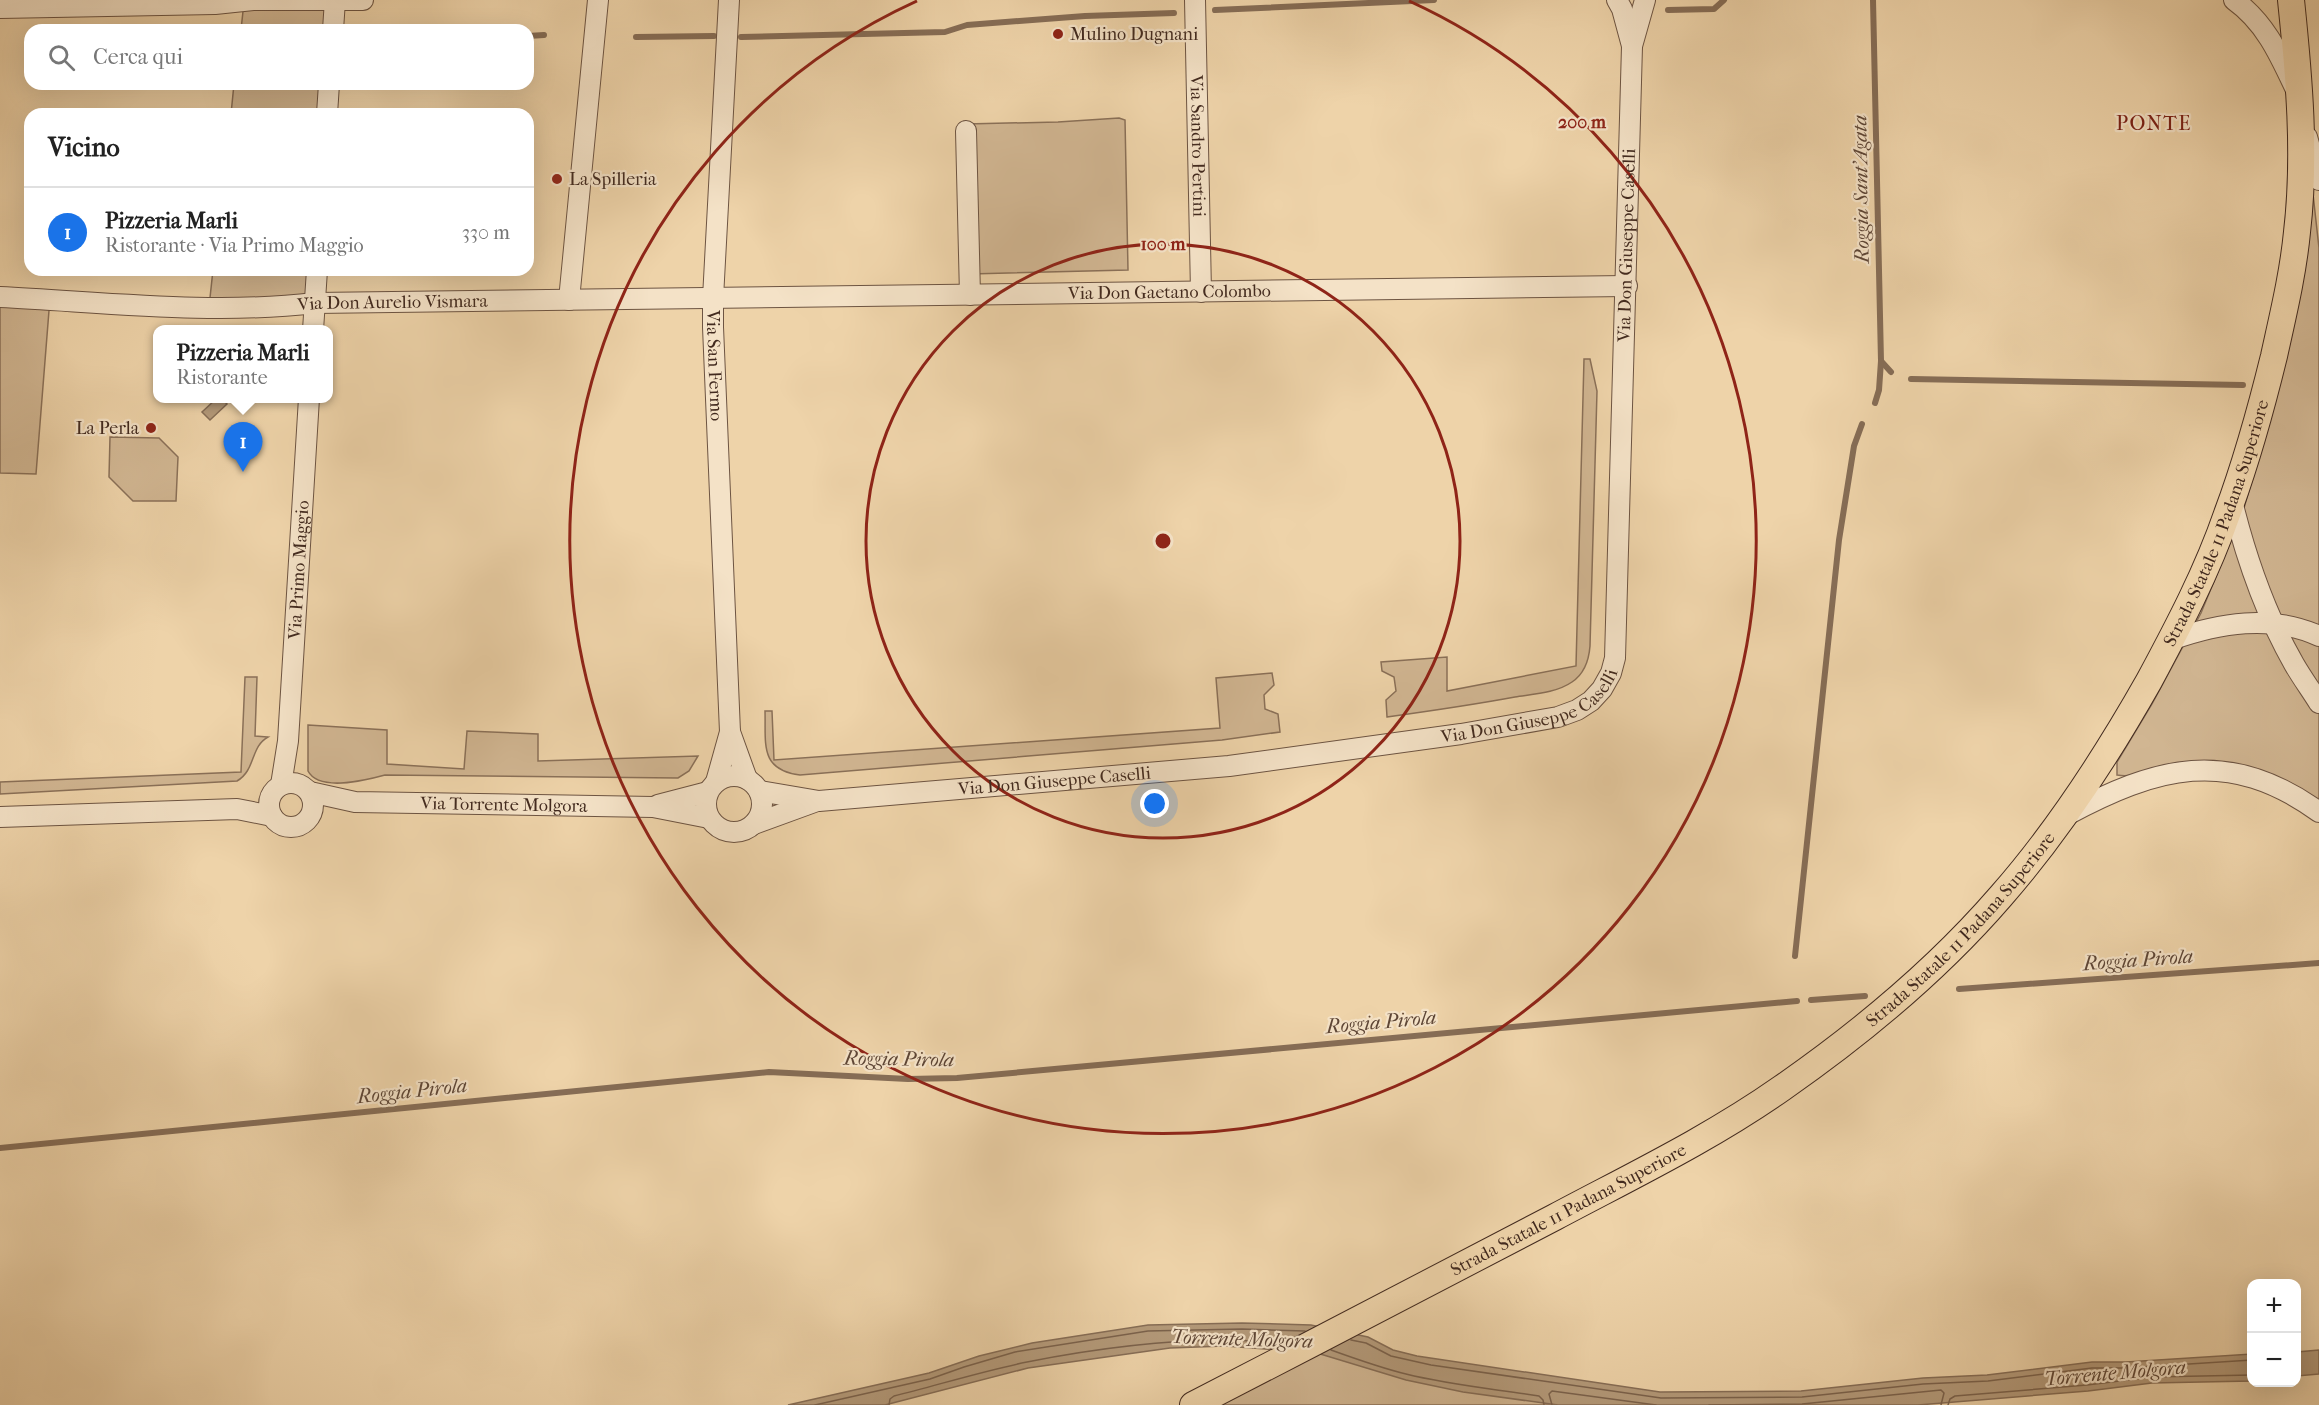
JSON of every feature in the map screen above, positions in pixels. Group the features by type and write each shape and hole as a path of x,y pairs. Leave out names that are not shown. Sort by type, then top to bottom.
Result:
{"main road":[{"name":"Strada Statale 11 Padana Superiore","path":"1193,1405 1349,1326 1684,1148 1755,1107 1787,1085 1880,1012 1961,939 1999,898 2065,816 2109,750 2171,640 2204,572 2232,501 2258,418 2290,282 2300,197 2300,105 2291,0"}],"street":[{"path":"0,8 215,4 253,0 363,0"},
{"path":"333,24 335,0"},
{"path":"569,300 598,0"},
{"name":"Via San Fermo","path":"729,0 713,298 730,732"},
{"name":"Via Sandro Pertini","path":"1195,0 1201,292"},
{"path":"1619,0 1630,2 1643,0"},
{"name":"Via Don Giuseppe Caselli","path":"1619,0 1632,46"},
{"name":"Via Don Giuseppe Caselli","path":"754,824 819,801 1228,766 1461,734 1562,716 1586,705 1602,688 1616,658 1632,46 1643,0"},
{"path":"2234,0 2253,15 2268,35 2300,105 2319,180"},
{"path":"327,108 329,90"},
{"path":"966,131 970,295"},
{"path":"313,325 317,276"},
{"name":"Via Don Gaetano Colombo","path":"713,298 1627,286"},
{"name":"Via Don Aurelio Vismara","path":"0,297 209,307 279,307 315,303 713,298"},
{"name":"Via Primo Maggio","path":"274,800 288,741 309,403"},
{"path":"2232,501 2245,551 2274,624 2294,664 2319,703"},
{"path":"2171,640 2223,625 2263,622 2304,630 2319,636"},
{"path":"730,732 761,798 761,811 754,824"},
{"path":"709,818 706,799 730,732"},
{"name":"Via Primo Maggio","path":"288,741 307,789"},
{"path":"2065,816 2097,799 2162,774 2198,769 2229,771 2257,779 2296,795 2319,812"},
{"name":"Via Torrente Molgora","path":"653,807 712,787 734,776 753,785"},
{"name":"Via Torrente Molgora","path":"0,817 237,810 274,800 295,783 307,789 355,802 653,807 709,818 721,830 730,832 739,832 754,824"},
{"name":"Via Don Giuseppe Caselli","path":"753,785 819,801"},
{"path":"307,789 313,800 311,815"},
{"name":"Via Torrente Molgora","path":"274,800 277,822 291,827 299,826 311,815 355,802"}],"shaded area":[{"path":"335,1 333,24 242,24 244,2"},
{"path":"233,90 329,90 327,108 232,108"},
{"path":"1119,118 1125,120 1128,270 970,274 966,124"},
{"path":"2311,176 2319,248 2319,801 2284,780 2264,772 2223,763 2181,762 2134,775 2117,775 2117,762 2152,704 2201,613 2244,508 2281,379"},
{"path":"212,276 316,276 314,301 209,307"},
{"path":"0,296 50,298 36,474 0,473"},
{"path":"1584,359 1590,359 1597,391 1590,646 1583,671 1566,686 1552,691 1387,717 1386,700 1396,691 1394,677 1382,671 1381,662 1447,657 1447,691 1576,666"},
{"path":"110,437 159,438 178,457 176,501 133,501 109,477"},
{"path":"1272,673 1274,685 1264,695 1265,709 1278,714 1280,732 1222,740 800,775 777,767 771,761 766,744 765,711 772,711 774,760 1220,728 1216,678"},
{"path":"245,677 257,677 255,736 268,737 262,741 247,771 237,781 0,794 0,782 241,772"},
{"path":"308,725 387,730 387,764 464,769 467,731 538,734 538,761 698,756 689,771 678,778 385,775 332,783 314,777 308,771"},
{"path":"1315,1343 1615,1405 1194,1405"}],"water":[{"path":"212,403 227,404 210,420 202,412"},
{"name":"Torrente Molgora","path":"1242,1323 1311,1325 1368,1337 1393,1350 1417,1356 1660,1392 1801,1391 1923,1378 1987,1375 2092,1362 2247,1354 2247,1381 2152,1383 2088,1391 1918,1405 1558,1405 1463,1392 1406,1380 1317,1353 1225,1346 1170,1348 1028,1368 885,1405 788,1405 929,1373 979,1356 1032,1343 1148,1325"},
{"path":"2319,1350 2319,1374 2301,1376 2301,1352"}],"waterway":[{"name":"Roggia Sant'Agata","path":"1215,10 1434,0"},
{"name":"Roggia Sant'Agata","path":"1668,10 1714,9 1724,0"},
{"name":"Roggia Sant'Agata","path":"1873,0 1881,361 1891,372"},
{"name":"Roggia Sant'Agata","path":"741,37 945,32 967,25 1085,16 1174,13"},
{"name":"Roggia Sant'Agata","path":"534,36 544,35"},
{"name":"Roggia Sant'Agata","path":"636,37 714,36"},
{"path":"1875,403 1879,390 1881,361"},
{"name":"Roggia Sant'Agata","path":"1911,379 2243,385"},
{"path":"1795,956 1839,540 1854,446 1862,424"},
{"name":"Roggia Pirola","path":"1959,989 2319,963"},
{"name":"Roggia Pirola","path":"1811,1000 1865,996"},
{"name":"Roggia Pirola","path":"0,1148 769,1072 908,1079 957,1078 1797,1001"}],"place":[{"name":"Mulino Dugnani","path":"1058,34"},
{"name":"La Spilleria","path":"557,179"},
{"name":"La Perla","path":"151,428"},
{"name":"Pizzeria Marli","path":"243,472"}],"district":[{"name":"PONTE","path":"2154,123"}]}
